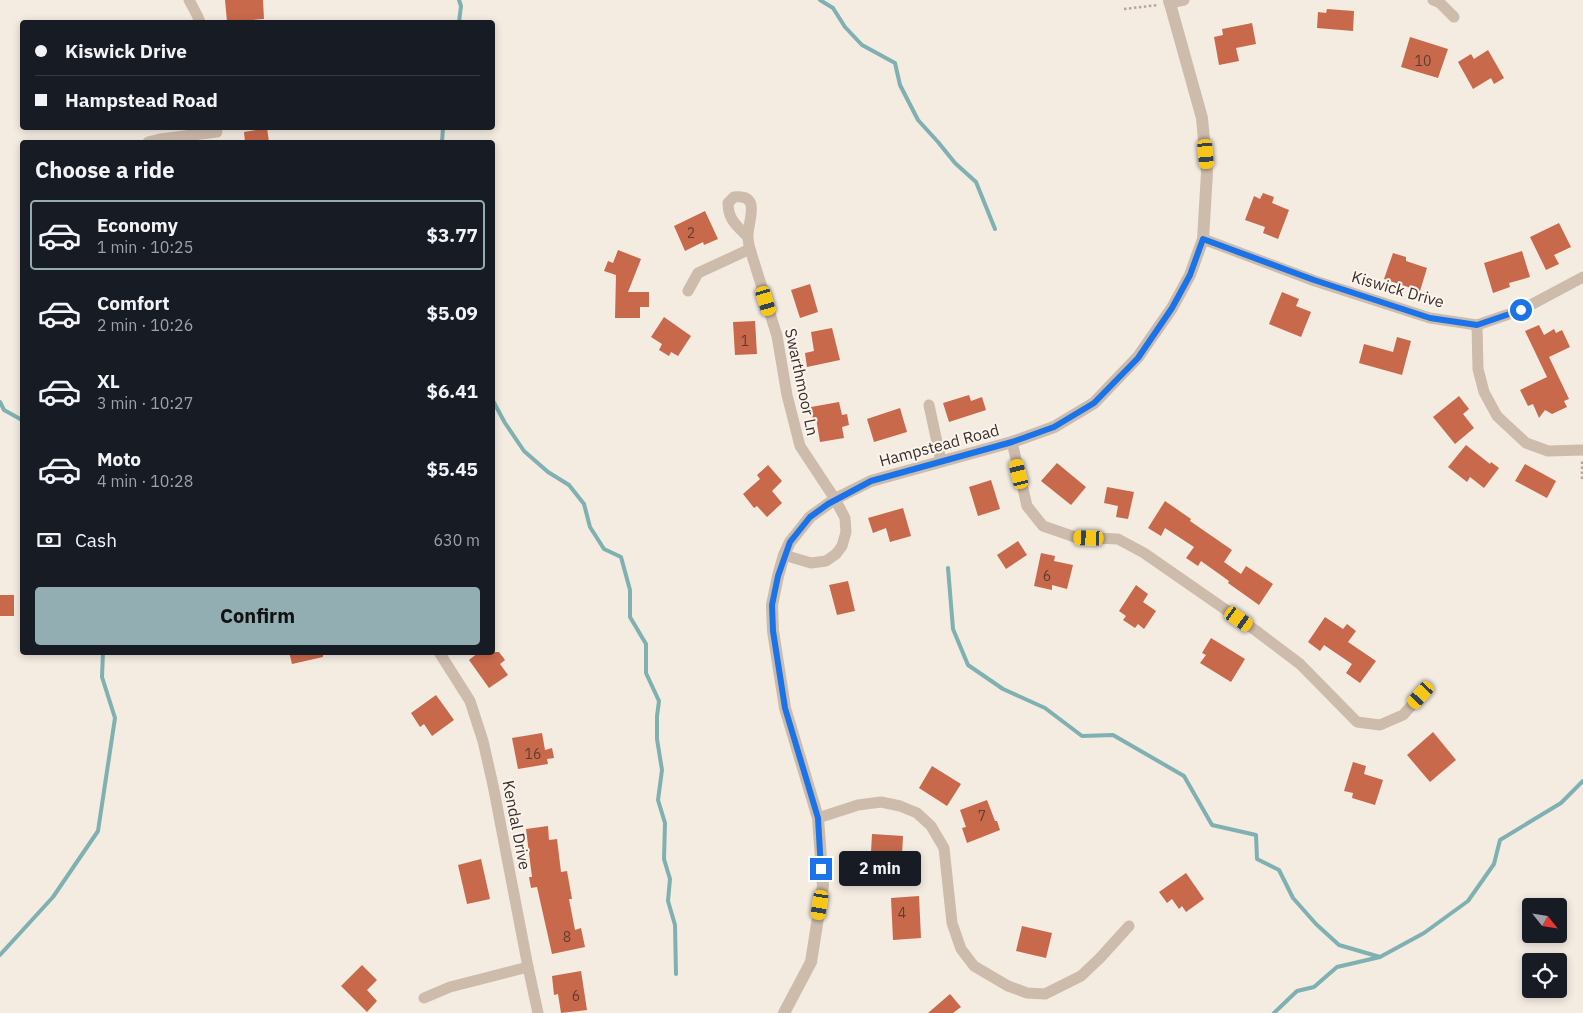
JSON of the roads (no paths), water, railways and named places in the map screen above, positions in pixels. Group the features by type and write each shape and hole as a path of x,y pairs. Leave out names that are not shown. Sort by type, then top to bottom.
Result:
{"street":[{"path":"189,0 199,20"},
{"path":"1169,2 1184,0"},
{"path":"1433,0 1440,3 1454,17"},
{"name":"Hampstead Road","path":"784,1013 811,962 823,886 818,818 785,708 773,631 772,605 784,555 790,542 810,517 835,499 871,481 1012,442 1054,427 1094,403 1138,358 1172,308 1190,275 1203,239 1207,172 1202,118 1169,2"},
{"path":"156,140 217,134"},
{"name":"Swarthmoor Ln","path":"748,236 750,249 776,336 787,395 800,446 835,499 845,518 846,532 842,546 836,554 826,561 811,563 784,555"},
{"name":"Kiswick Drive","path":"1203,239 1314,280 1430,318 1477,325 1521,310 1583,277"},
{"path":"688,291 698,273 750,249"},
{"path":"1477,325 1478,369 1484,392 1497,416 1526,443 1548,451 1582,450"},
{"path":"929,405 941,461"},
{"path":"1012,442 1027,506 1043,526 1075,537 1118,539 1144,553 1255,630 1300,664 1357,722 1380,725 1403,715 1421,695"},
{"name":"Kendal Drive","path":"441,655 470,701 484,741 538,1013"},
{"path":"818,818 858,805 881,802 900,806 917,813 931,826 944,848 952,923 961,949 974,966 1008,986 1027,993 1045,994 1081,976 1130,926"},
{"path":"424,998 450,987 528,967"}],"waterway":[{"path":"459,0 461,6 459,20"},
{"path":"820,0 833,8 845,27 862,45 895,63 900,85 918,120 955,163 976,182 995,229"},
{"path":"442,140 443,130"},
{"path":"0,402 4,410 20,419"},
{"path":"495,405 524,451 548,472 569,485 584,504 590,527 604,549 621,557 630,590 630,617 646,644 646,673 659,701 657,739 662,770 658,800 665,823 664,859 670,879 668,901 675,925 676,974"},
{"path":"948,568 953,629 968,665 1003,689 1045,708 1082,736 1113,735 1184,776 1212,825 1256,835 1257,859 1279,870 1293,898 1316,924 1339,945 1380,957"},
{"path":"0,955 53,897 98,831 115,718 102,677 103,655"},
{"path":"1274,1013 1297,991 1314,987 1337,967 1380,957 1424,933 1468,901 1494,864 1500,840 1561,803 1583,781"}]}
